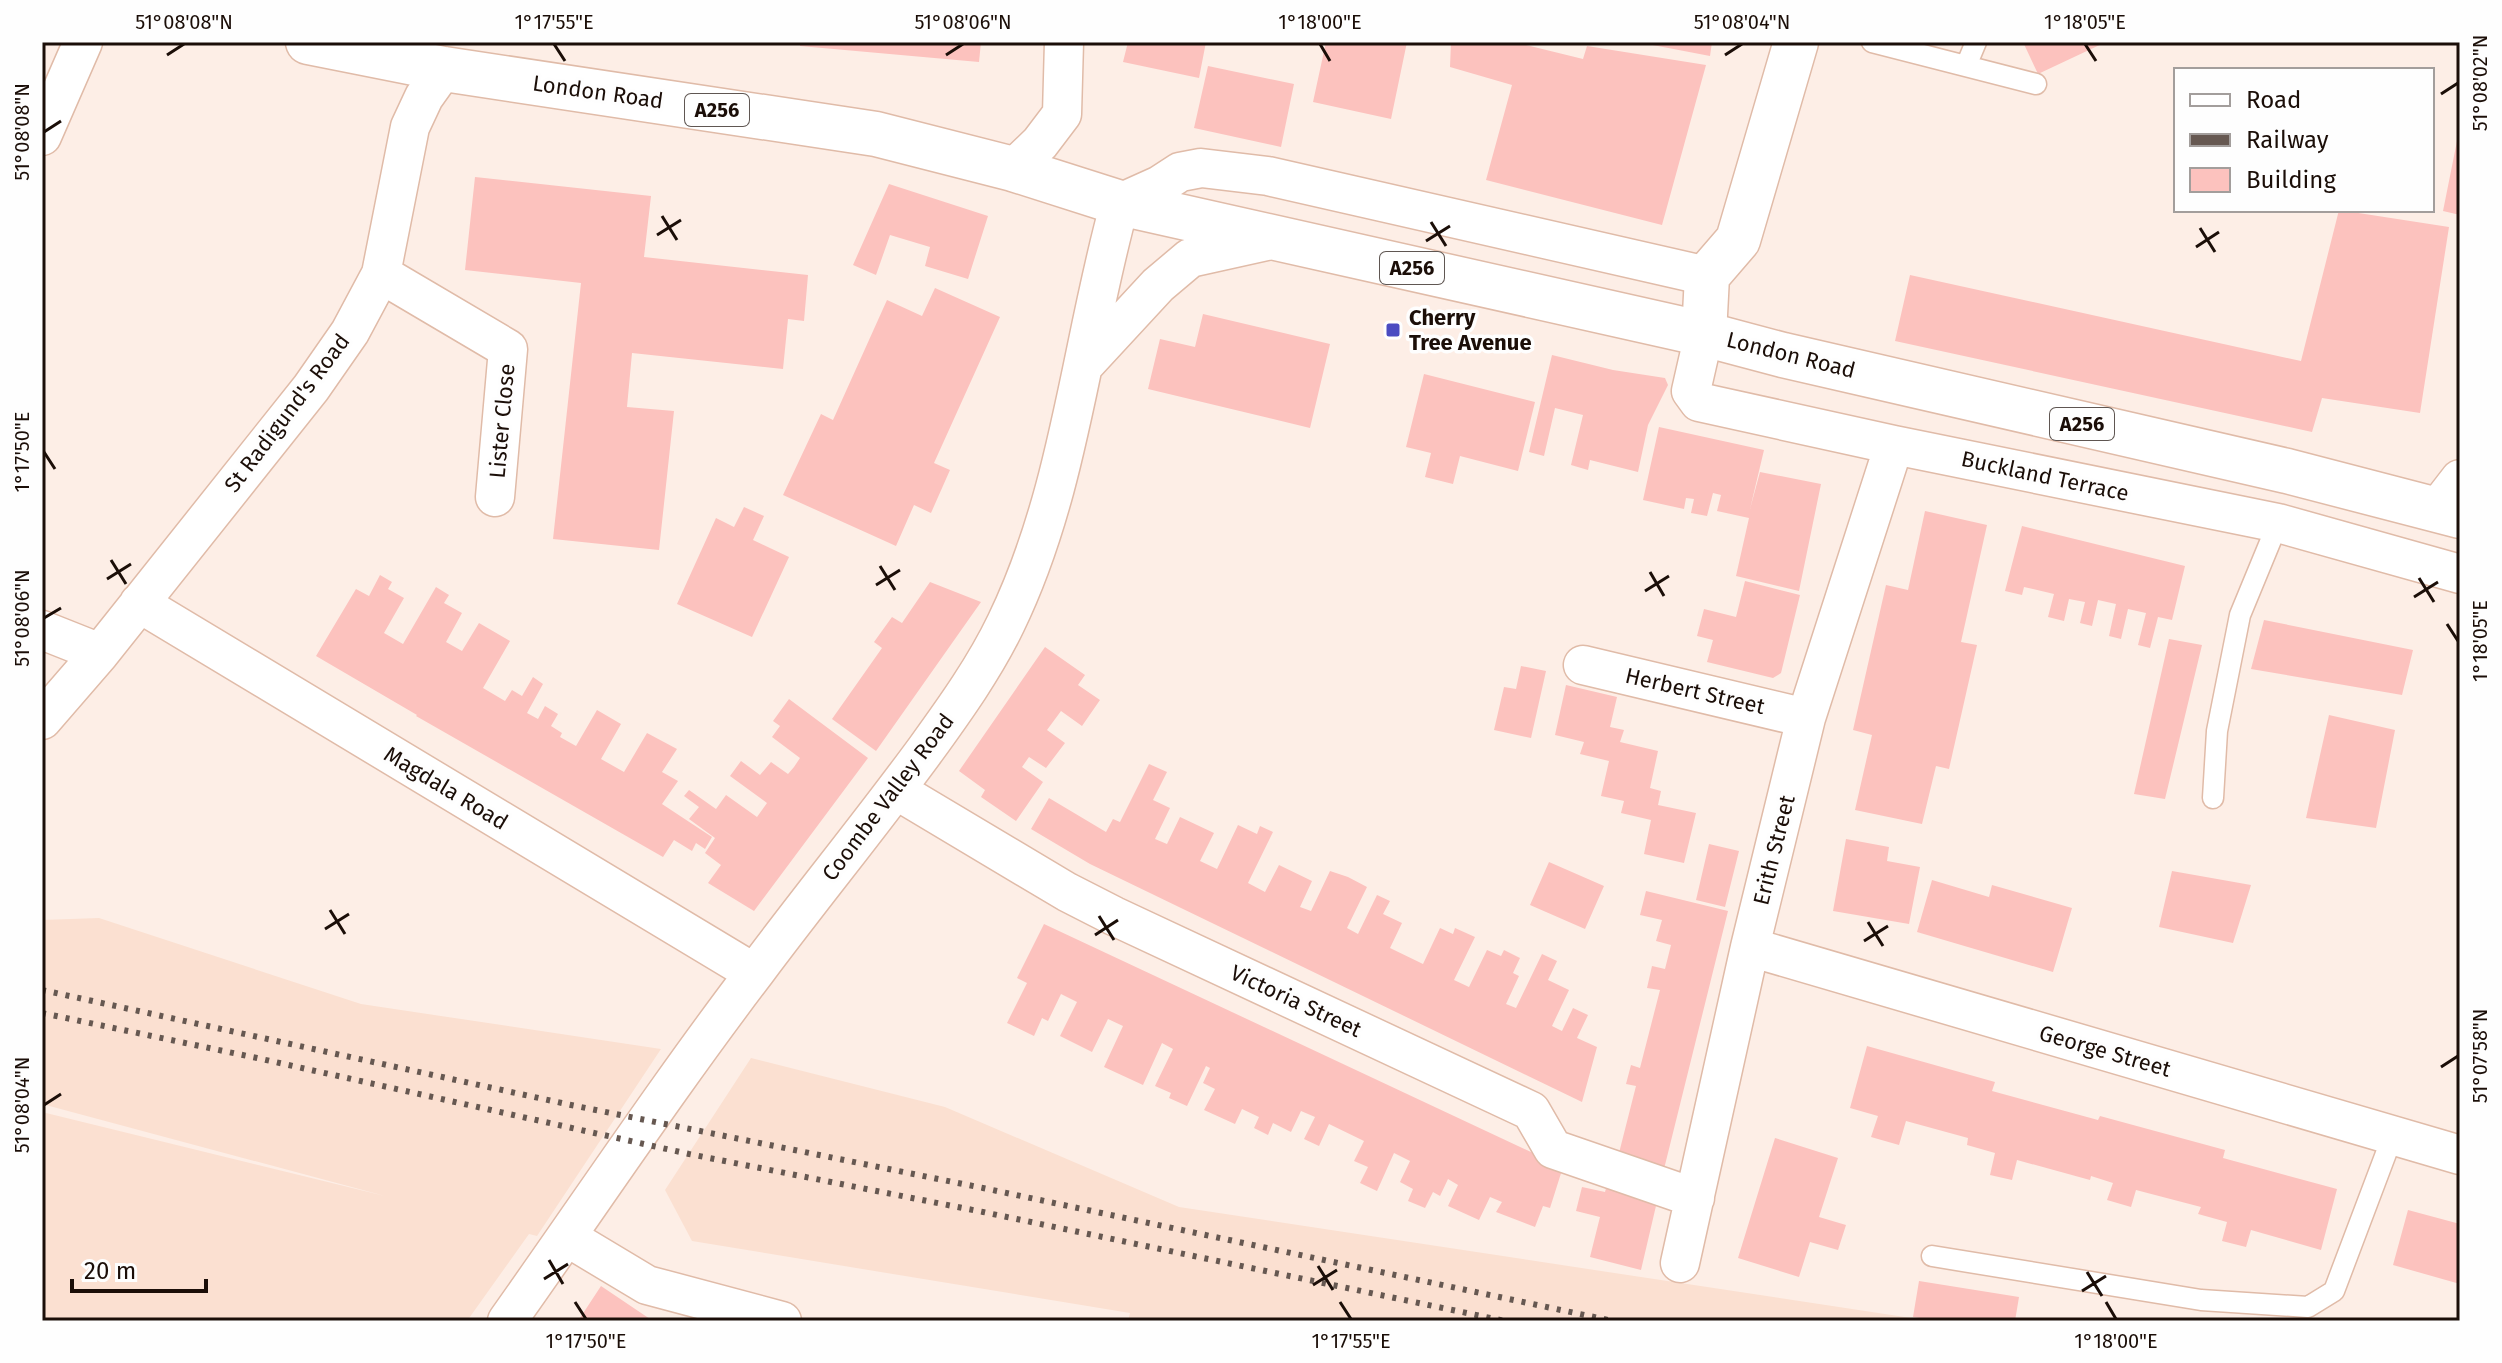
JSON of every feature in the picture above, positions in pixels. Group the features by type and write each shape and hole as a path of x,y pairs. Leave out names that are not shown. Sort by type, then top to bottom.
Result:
{"main road":[{"name":"London Road","path":"308,42 444,69 876,134 1013,169 1120,203 1704,334 2287,471 2452,502"},
{"path":"1704,334 1707,276 1738,240 1796,42"}],"street":[{"path":"42,136 83,42"},
{"path":"1013,169 1040,143 1062,114 1064,42"},
{"name":"St Radigund's Road","path":"42,720 100,653 311,388 350,332 381,274 410,127 424,97 444,69"},
{"path":"1120,203 1180,172 1201,168 1268,176 1707,276"},
{"name":"Coombe Valley Road","path":"507,1321 754,973 896,790 959,703 1006,624 1040,545 1103,264 1120,203"},
{"path":"1082,367 1158,285 1190,258 1278,238"},
{"name":"Lister Close","path":"381,274 508,349 495,497"},
{"name":"Buckland Terrace","path":"1704,334 1691,391 1699,402 2278,523 2460,574"},
{"name":"Erith Street","path":"1680,1263 1750,947 1806,718 1894,445"},
{"path":"2278,523 2287,471"},
{"name":"Magdala Road","path":"139,603 754,973"},
{"path":"42,630 100,653"},
{"name":"Herbert Street","path":"1583,665 1806,718"},
{"name":"Victoria Street","path":"896,790 1067,892 1114,916 1531,1111 1553,1149 1695,1198"},
{"name":"George Street","path":"1750,947 2460,1155"},
{"path":"567,1237 647,1285 782,1321"}],"lane":[{"path":"1872,42 2036,84"},
{"path":"1966,66 1976,42"},
{"path":"2213,798 2217,731 2240,615 2278,523"},
{"path":"1932,1256 2201,1300 2308,1307 2334,1291 2393,1135"}],"shaded area":[{"path":"99,918 361,1004 661,1049 537,1236 529,1234 467,1321 42,1321 42,1112 385,1196 42,1104 42,920"},
{"path":"751,1058 945,1107 1179,1207 1931,1321 1128,1321 1130,1313 692,1241 665,1190"}],"building":[{"path":"800,42 981,42 979,62 800,46"},
{"path":"1128,42 1206,42 1199,78 1123,62"},
{"path":"1326,42 1407,42 1391,119 1313,102"},
{"path":"1451,42 1527,42 1526,45 1583,59 1587,46 1706,65 1662,225 1486,180 1512,85 1450,67"},
{"path":"1637,42 1712,42 1710,56"},
{"path":"2023,42 2106,42 2038,74"},
{"path":"1208,66 1294,84 1281,147 1194,128"},
{"path":"2460,131 2460,215 2443,211"},
{"path":"475,177 651,196 644,257 808,275 804,321 788,319 783,369 632,353 627,407 674,411 659,550 553,539 581,283 465,270"},
{"path":"889,184 988,216 968,279 925,266 930,247 890,235 876,275 853,265"},
{"path":"2338,212 2449,227 2420,413 2322,398 2312,432 1895,341 1910,275 2301,361"},
{"path":"935,288 1000,317 934,463 950,470 931,513 914,505 896,546 783,495 821,414 833,420 887,300 922,316"},
{"path":"1203,314 1330,344 1310,428 1148,389 1160,339 1195,347"},
{"path":"1552,355 1613,370 1665,378 1668,385 1648,425 1638,472 1590,460 1588,470 1571,465 1583,415 1555,408 1544,456 1529,452"},
{"path":"1424,374 1535,402 1518,471 1460,456 1453,484 1425,477 1431,453 1406,447"},
{"path":"1659,427 1764,450 1750,509 1760,472 1821,484 1799,591 1736,576 1749,518 1717,511 1721,495 1713,493 1707,516 1691,513 1694,499 1686,498 1684,509 1643,500"},
{"path":"744,507 764,516 753,540 789,557 752,637 677,604 716,518 734,527"},
{"path":"1925,511 1987,525 1961,642 1977,645 1949,769 1936,766 1922,824 1855,810 1872,735 1853,730 1886,585 1908,590"},
{"path":"2022,526 2185,566 2172,620 2158,617 2150,648 2138,645 2146,613 2128,609 2121,639 2109,636 2116,604 2098,600 2092,626 2080,623 2085,602 2069,599 2064,621 2048,617 2054,594 2024,587 2022,595 2005,591"},
{"path":"380,575 392,582 388,589 404,598 384,633 403,644 436,587 449,595 444,603 462,613 446,642 462,651 479,623 510,641 483,688 505,701 512,690 522,696 533,677 543,684 527,713 538,719 545,706 558,714 551,726 562,733 560,737 576,746 597,710 621,724 601,759 624,772 647,733 677,749 662,772 678,781 662,804 712,837 705,849 696,843 692,851 674,840 663,857 316,656 356,589 369,596"},
{"path":"1745,581 1800,595 1781,673 1773,678 1707,662 1713,640 1697,636 1704,609 1736,617"},
{"path":"930,582 981,602 876,751 832,719 882,648 874,642 892,617 902,623"},
{"path":"2264,620 2413,650 2402,695 2251,669"},
{"path":"2169,639 2202,645 2165,799 2134,794"},
{"path":"1045,647 1085,675 1078,685 1100,700 1082,726 1061,711 1047,730 1065,743 1046,768 1029,757 1022,767 1043,782 1016,821 981,797 985,790 959,771"},
{"path":"1521,666 1546,671 1531,738 1494,730 1504,687 1516,689"},
{"path":"1566,685 1617,697 1610,727 1624,730 1620,742 1658,751 1650,788 1661,791 1658,805 1696,813 1684,863 1644,854 1651,820 1621,813 1624,801 1601,796 1609,761 1580,754 1584,742 1555,735"},
{"path":"789,699 868,758 754,911 708,883 721,865 705,853 715,838 689,819 699,807 684,796 689,790 716,809 726,795 757,817 767,803 730,776 741,761 760,775 771,762 788,774 794,767 800,758 772,737 780,726 773,721"},
{"path":"2329,715 2395,730 2376,828 2306,818"},
{"path":"1149,764 1167,772 1153,800 1170,808 1155,839 1167,844 1180,817 1214,833 1200,861 1217,869 1238,825 1257,834 1260,826 1273,832 1248,883 1265,892 1279,865 1312,881 1300,907 1311,911 1330,871 1348,877 1367,887 1347,928 1358,934 1377,895 1390,901 1383,914 1402,923 1390,948 1423,964 1440,928 1453,934 1455,928 1475,937 1454,980 1469,987 1487,950 1501,956 1504,950 1520,958 1513,973 1519,976 1506,1004 1516,1008 1542,954 1557,961 1548,980 1569,990 1552,1026 1562,1031 1573,1008 1588,1015 1577,1038 1597,1047 1582,1102 1090,864 1031,829 1049,798 1106,832 1113,819 1120,822"},
{"path":"1846,839 1889,847 1887,861 1920,867 1909,924 1833,911"},
{"path":"1709,844 1739,851 1725,907 1696,900"},
{"path":"1549,862 1604,886 1585,929 1530,905"},
{"path":"2172,871 2251,885 2233,943 2159,927"},
{"path":"1932,880 1989,897 1992,885 2072,908 2053,972 1917,932"},
{"path":"1646,891 1728,911 1664,1169 1618,1157 1636,1086 1626,1084 1631,1065 1640,1068 1660,990 1647,988 1652,966 1665,969 1671,945 1656,941 1662,920 1640,915"},
{"path":"1044,924 1563,1167 1550,1208 1543,1206 1535,1227 1496,1212 1502,1202 1490,1197 1479,1220 1448,1206 1458,1185 1448,1179 1440,1196 1433,1192 1425,1208 1408,1201 1413,1189 1400,1182 1410,1161 1394,1153 1377,1191 1360,1183 1368,1167 1354,1161 1364,1141 1329,1124 1319,1146 1304,1139 1315,1117 1301,1111 1291,1132 1273,1123 1268,1135 1254,1128 1259,1117 1242,1109 1235,1124 1204,1110 1215,1089 1203,1083 1210,1068 1206,1066 1187,1106 1169,1098 1171,1093 1155,1086 1173,1049 1162,1043 1143,1085 1104,1067 1123,1026 1108,1019 1092,1052 1060,1036 1077,1002 1061,994 1048,1021 1042,1018 1034,1036 1007,1023 1027,983 1017,978"},
{"path":"1867,1046 1995,1082 1992,1091 2225,1150 2223,1158 2337,1189 2321,1250 2251,1230 2246,1247 2222,1241 2227,1222 2198,1214 2201,1207 2136,1190 2131,1207 2107,1200 2113,1183 2091,1176 2090,1180 2017,1160 2012,1180 1990,1175 1995,1153 1967,1145 1968,1138 1906,1121 1899,1145 1871,1137 1878,1116 1850,1108"},
{"path":"1775,1138 1838,1158 1819,1217 1846,1225 1838,1250 1810,1242 1799,1277 1738,1258"},
{"path":"1608,1181 1659,1193 1641,1270 1590,1257 1600,1217 1576,1211 1582,1187 1605,1192"},
{"path":"2408,1210 2460,1224 2460,1284 2393,1265"},
{"path":"1919,1281 2019,1297 2015,1321 1939,1321 1913,1317"},
{"path":"601,1286 653,1321 578,1321"}],"railway":[{"path":"42,990 571,1105 1613,1321"},
{"path":"42,1013 689,1154 1505,1321"}],"place":[{"name":"Cherry Tree Avenue","path":"1393,330"}]}
